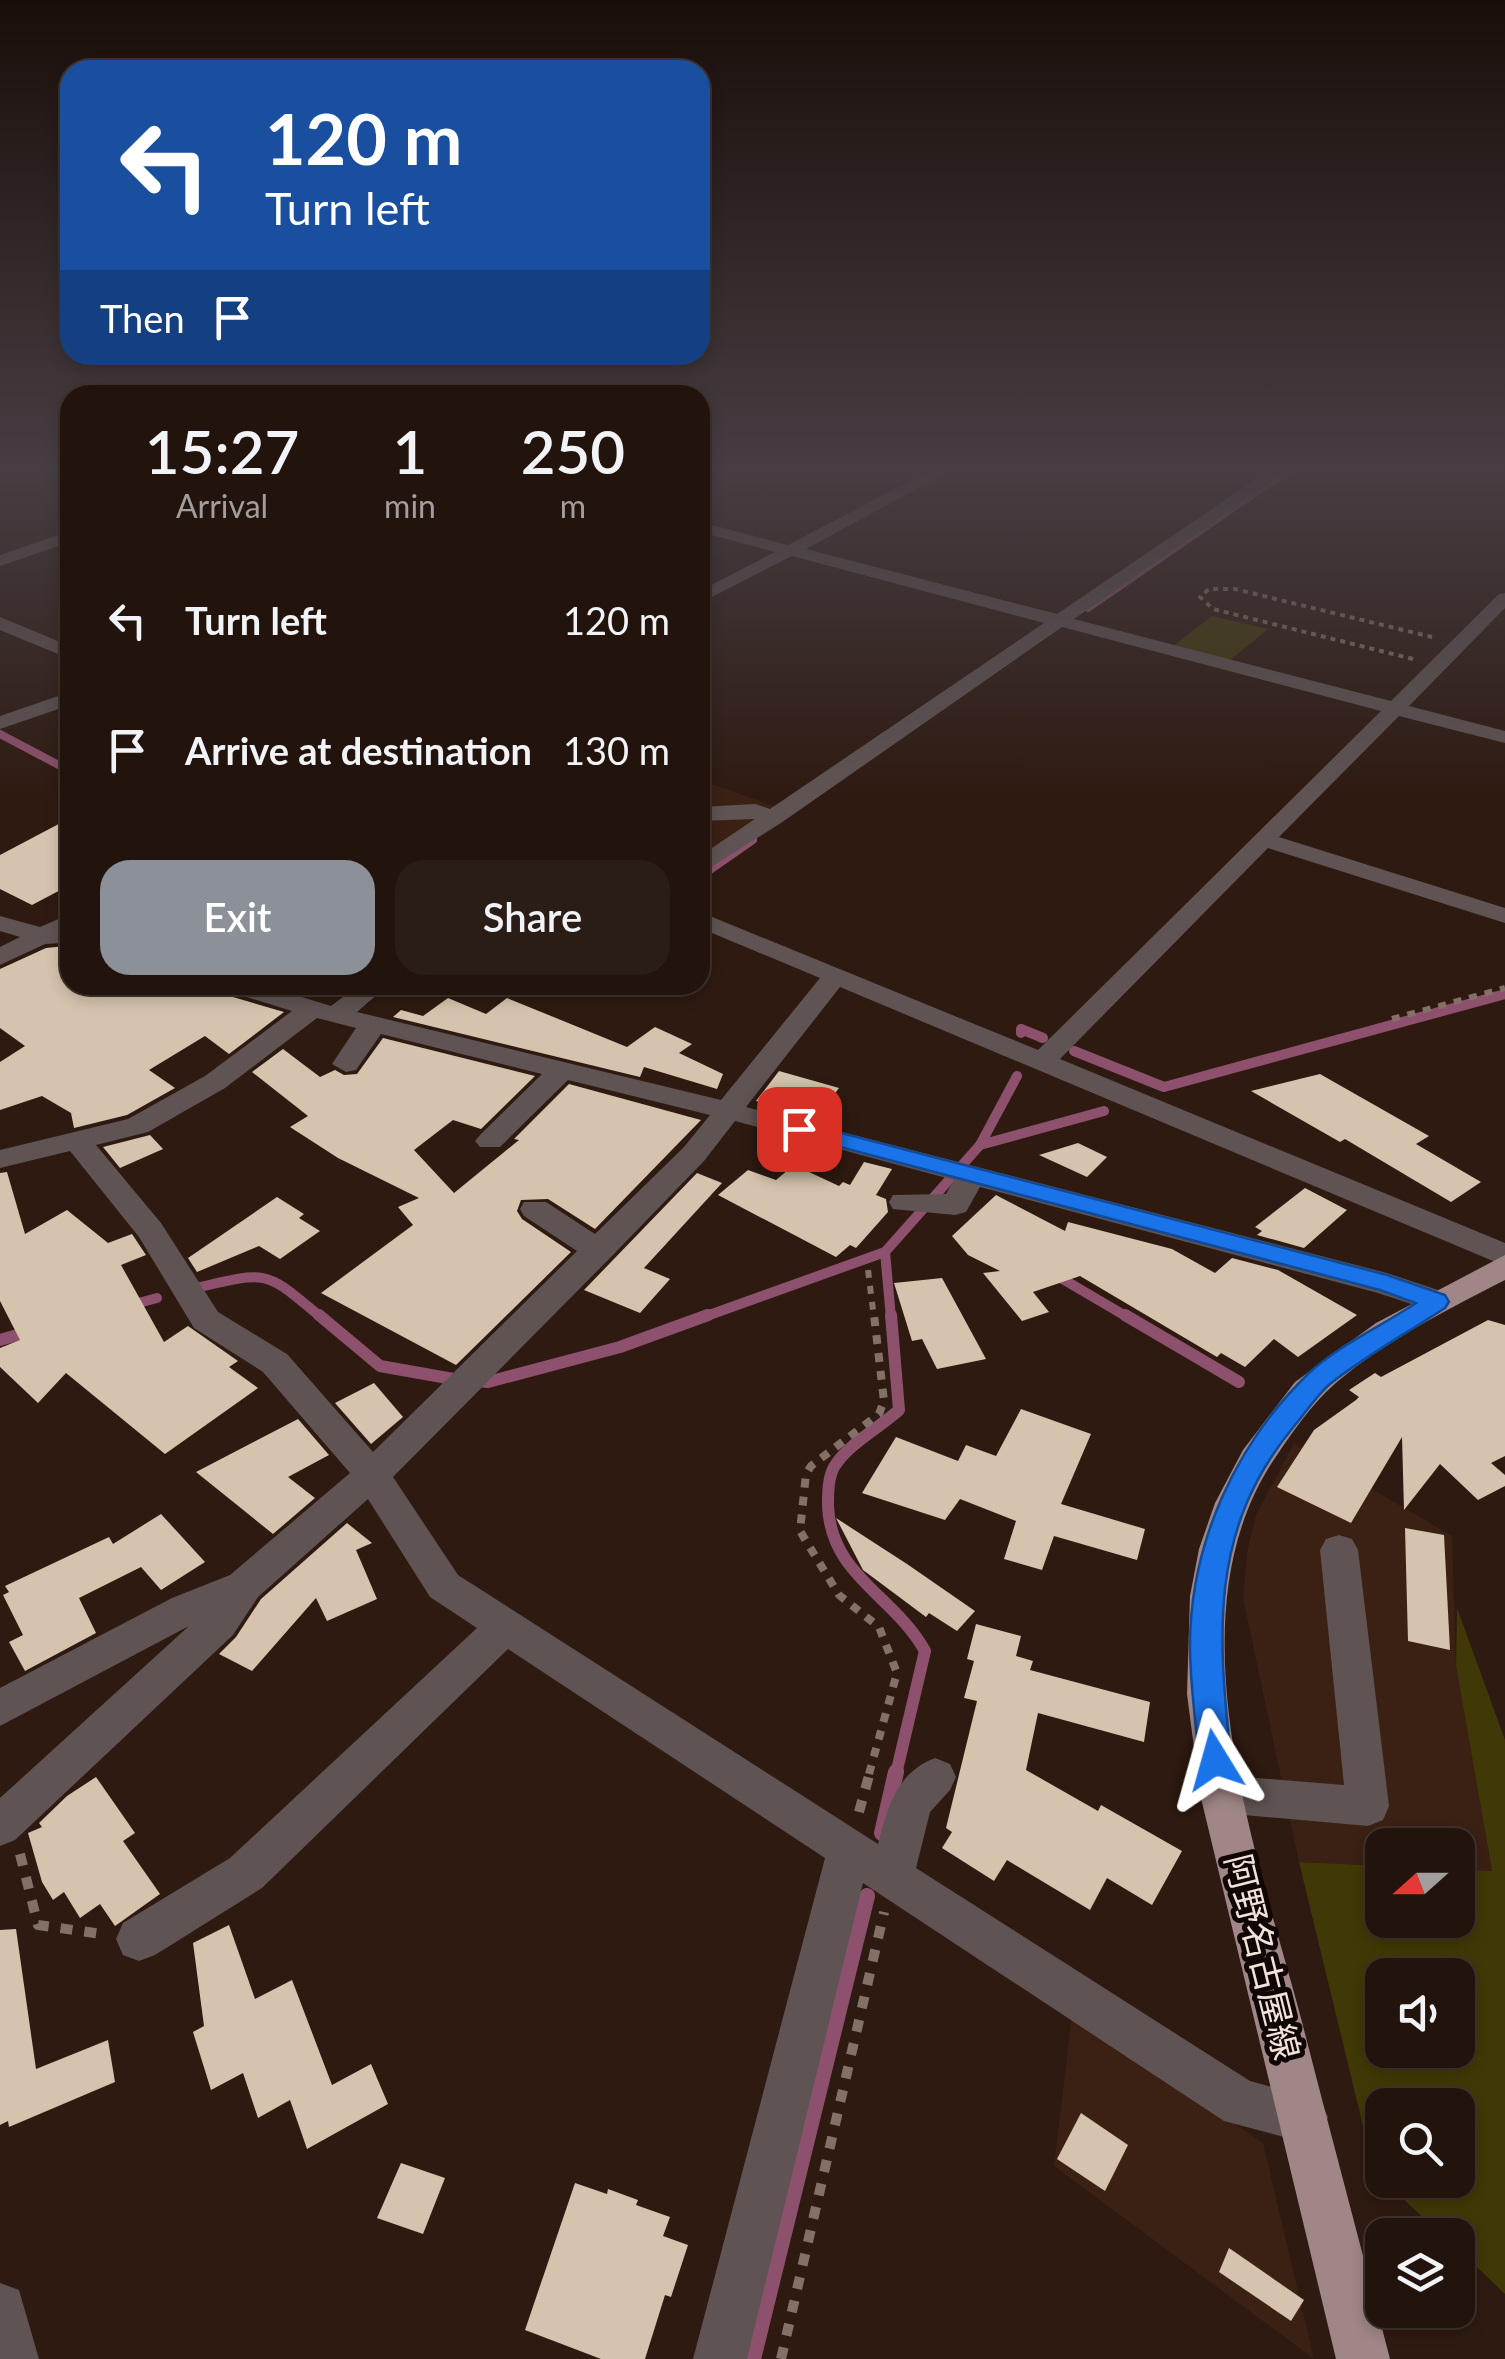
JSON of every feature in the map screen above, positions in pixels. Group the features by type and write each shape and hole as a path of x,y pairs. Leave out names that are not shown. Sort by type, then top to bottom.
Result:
{"main road":[{"name":"阿野名古屋線","path":"1364,2359 1221,1794 1209,1726 1204,1646 1212,1564 1236,1495 1267,1440 1319,1379 1436,1302 1505,1266"}],"street":[{"path":"710,593 740,577"},
{"path":"890,577 1505,737"},
{"path":"710,860 1125,577"},
{"path":"1041,1062 1505,598"},
{"path":"0,623 60,648"},
{"path":"0,723 60,702"},
{"path":"710,813 755,811 772,818"},
{"path":"1266,840 1505,916"},
{"path":"710,922 1505,1256"},
{"path":"0,923 60,940"},
{"path":"0,957 60,926"},
{"path":"6,1822 219,1624 244,1586 372,1476 599,1251 694,1154 835,976"},
{"path":"269,995 961,1171 1387,1284 1436,1302"},
{"path":"0,1159 138,1126 357,995"},
{"path":"346,1064 355,1045 374,1024"},
{"path":"490,1141 562,1070"},
{"path":"78,1142 150,1230 206,1320 275,1363 372,1476 444,1586 1241,2104 1303,2117"},
{"path":"920,1203 955,1204 961,1171"},
{"path":"535,1209 599,1251"},
{"path":"1221,1794 1368,1806 1340,1550"},
{"path":"0,1708 186,1609 244,1586"},
{"path":"139,1939 246,1872 506,1626"},
{"path":"892,1876 911,1802 935,1777"},
{"path":"720,2359 850,1849"},
{"path":"0,2309 12,2359"}],"path":[{"path":"1439,665 1212,609 1200,597 1209,589 1234,589 1460,644"},
{"path":"1392,1019 1505,988"},
{"path":"850,1849 897,1673 879,1627 839,1596 800,1531 806,1474 879,1414 884,1401 868,1270"},
{"path":"6,1822 38,1925 139,1939"},
{"path":"781,2359 892,1876"}],"shaded area":[{"path":"1212,616 1268,629 1229,661 1173,646"},
{"path":"710,784 780,808 710,855"},
{"path":"1294,1443 1452,1536 1456,1666 1492,1872 1475,1871 1475,1828 1365,1828 1365,1865 1299,1862 1243,1598 1247,1552 1256,1515"},
{"path":"1457,1608 1505,1740 1505,2294 1475,2265 1475,2218 1424,2218 1402,2198 1475,2198 1475,2088 1365,2088 1365,2134 1299,1862 1365,1865 1365,1938 1475,1938 1475,1870 1492,1871 1456,1666"},
{"path":"1072,2014 1263,2143 1314,2359 1054,2166"}],"building":[{"path":"60,823 60,890 32,905 0,889 0,855"},
{"path":"60,947 60,995 226,995 284,1012 229,1054 205,1036 149,1070 175,1088 127,1115 74,1128 71,1113 42,1096 0,1110 0,1062 25,1046 0,1028 0,969 46,948"},
{"path":"448,998 486,1014 507,998 627,1047 655,1027 692,1044 679,1053 723,1074 717,1089 644,1067 640,1077 393,1017 401,1010 423,1016"},
{"path":"383,1038 535,1076 481,1129 453,1120 414,1150 454,1193 519,1140 514,1139 569,1084 701,1120 595,1229 548,1199 521,1200 517,1211 522,1219 571,1252 456,1365 321,1293 413,1225 398,1207 419,1198 338,1158 290,1127 308,1116 252,1072 283,1049 320,1077 335,1070 344,1075 357,1074"},
{"path":"779,1071 839,1088 818,1116 756,1101"},
{"path":"1320,1074 1429,1136 1416,1144 1481,1182 1451,1202 1345,1139 1340,1142 1251,1091"},
{"path":"150,1135 163,1149 120,1168 103,1147"},
{"path":"1078,1143 1107,1157 1087,1177 1039,1155"},
{"path":"864,1162 892,1169 876,1195 886,1199 888,1212 856,1248 850,1245 836,1257 718,1195 748,1170 776,1180 794,1165 839,1186 843,1182 850,1185"},
{"path":"7,1172 25,1234 67,1210 108,1243 132,1234 146,1255 121,1265 164,1342 188,1326 238,1361 229,1367 258,1388 165,1454 66,1373 38,1403 0,1367 0,1348 20,1340 0,1301 0,1173"},
{"path":"697,1173 722,1183 644,1268 670,1279 640,1313 584,1290"},
{"path":"1305,1188 1347,1210 1304,1248 1257,1235 1262,1231 1255,1227"},
{"path":"996,1195 1065,1231 1068,1222 1172,1249 1215,1273 1232,1258 1278,1270 1357,1315 1298,1357 1274,1339 1245,1367 1221,1353 1217,1357 1080,1276 1033,1292 1049,1312 1022,1321 983,1273 1000,1271 968,1255 952,1236"},
{"path":"277,1197 304,1214 299,1218 320,1231 280,1259 259,1246 197,1272 188,1258"},
{"path":"942,1278 986,1359 937,1369 922,1339 912,1341 894,1283"},
{"path":"1488,1320 1505,1325 1505,1456 1491,1463 1505,1475 1505,1486 1478,1500 1440,1464 1404,1510 1402,1437 1351,1523 1277,1487 1314,1430 1359,1397 1349,1390 1375,1373 1381,1377"},
{"path":"374,1383 403,1417 371,1444 335,1403"},
{"path":"1021,1409 1091,1434 1061,1504 1145,1529 1137,1560 1054,1536 1042,1570 1004,1559 1016,1521 960,1499 945,1520 862,1493 896,1437 958,1461 966,1445 996,1456"},
{"path":"298,1419 329,1455 288,1477 315,1498 273,1534 196,1472"},
{"path":"161,1514 205,1562 161,1590 141,1567 79,1598 96,1633 25,1671 9,1642 23,1635 3,1595 9,1592 5,1586 109,1537 113,1544"},
{"path":"836,1518 975,1611 957,1631 929,1613 926,1617 863,1570"},
{"path":"347,1523 372,1543 356,1550 377,1599 327,1621 316,1598 252,1671 219,1654 236,1637 261,1599"},
{"path":"1405,1528 1444,1535 1450,1650 1408,1641"},
{"path":"976,1624 1021,1636 1016,1656 1033,1661 1030,1670 1150,1702 1144,1742 1038,1713 1026,1770 1098,1811 1101,1805 1182,1851 1152,1905 1107,1878 1090,1910 1007,1860 994,1881 942,1848 952,1832 946,1828 977,1701 964,1698 974,1661 967,1659"},
{"path":"96,1777 135,1833 123,1841 160,1894 115,1926 100,1904 80,1918 64,1892 53,1900 42,1882 28,1833 42,1827 39,1823 67,1796"},
{"path":"229,1925 255,1999 292,1980 332,2085 371,2064 388,2104 307,2149 290,2100 258,2118 243,2073 211,2090 193,2032 204,2026 193,1943"},
{"path":"16,1929 36,2069 108,2040 115,2082 9,2127 8,2121 0,2125 0,1930"},
{"path":"1081,2113 1128,2145 1105,2191 1057,2159"},
{"path":"401,2163 445,2178 423,2234 377,2218"},
{"path":"575,2183 607,2194 608,2189 638,2200 636,2205 670,2217 663,2236 688,2245 671,2297 665,2295 645,2359 601,2359 525,2330"},
{"path":"1229,2248 1304,2300 1291,2321 1219,2272"}],"waterway":[{"path":"1088,609 1134,577"},
{"path":"0,734 60,766"},
{"path":"710,870 753,840"},
{"path":"1074,1051 1164,1087 1505,994"},
{"path":"1021,1033 1021,1029 1043,1038"},
{"path":"980,1145 1017,1076"},
{"path":"980,1145 1104,1111"},
{"path":"885,1252 980,1145"},
{"path":"701,1318 885,1252"},
{"path":"885,1252 891,1318"},
{"path":"1054,1274 1129,1318"},
{"path":"200,1287 241,1278 267,1279 278,1283 322,1318"},
{"path":"131,1305 157,1298"},
{"path":"319,1315 380,1366 459,1380"},
{"path":"476,1381 488,1382 620,1347 708,1315"},
{"path":"891,1315 899,1410 855,1444 834,1467 828,1506 832,1530 852,1568 925,1651 896,1774"},
{"path":"1125,1315 1239,1382"},
{"path":"0,1340 28,1332"},
{"path":"882,1833 896,1772"},
{"path":"753,2359 867,1896"}],"route":[{"path":"799,1129 1387,1284 1436,1302 1319,1379 1267,1440 1236,1495 1212,1564 1204,1646 1215,1760"}]}
